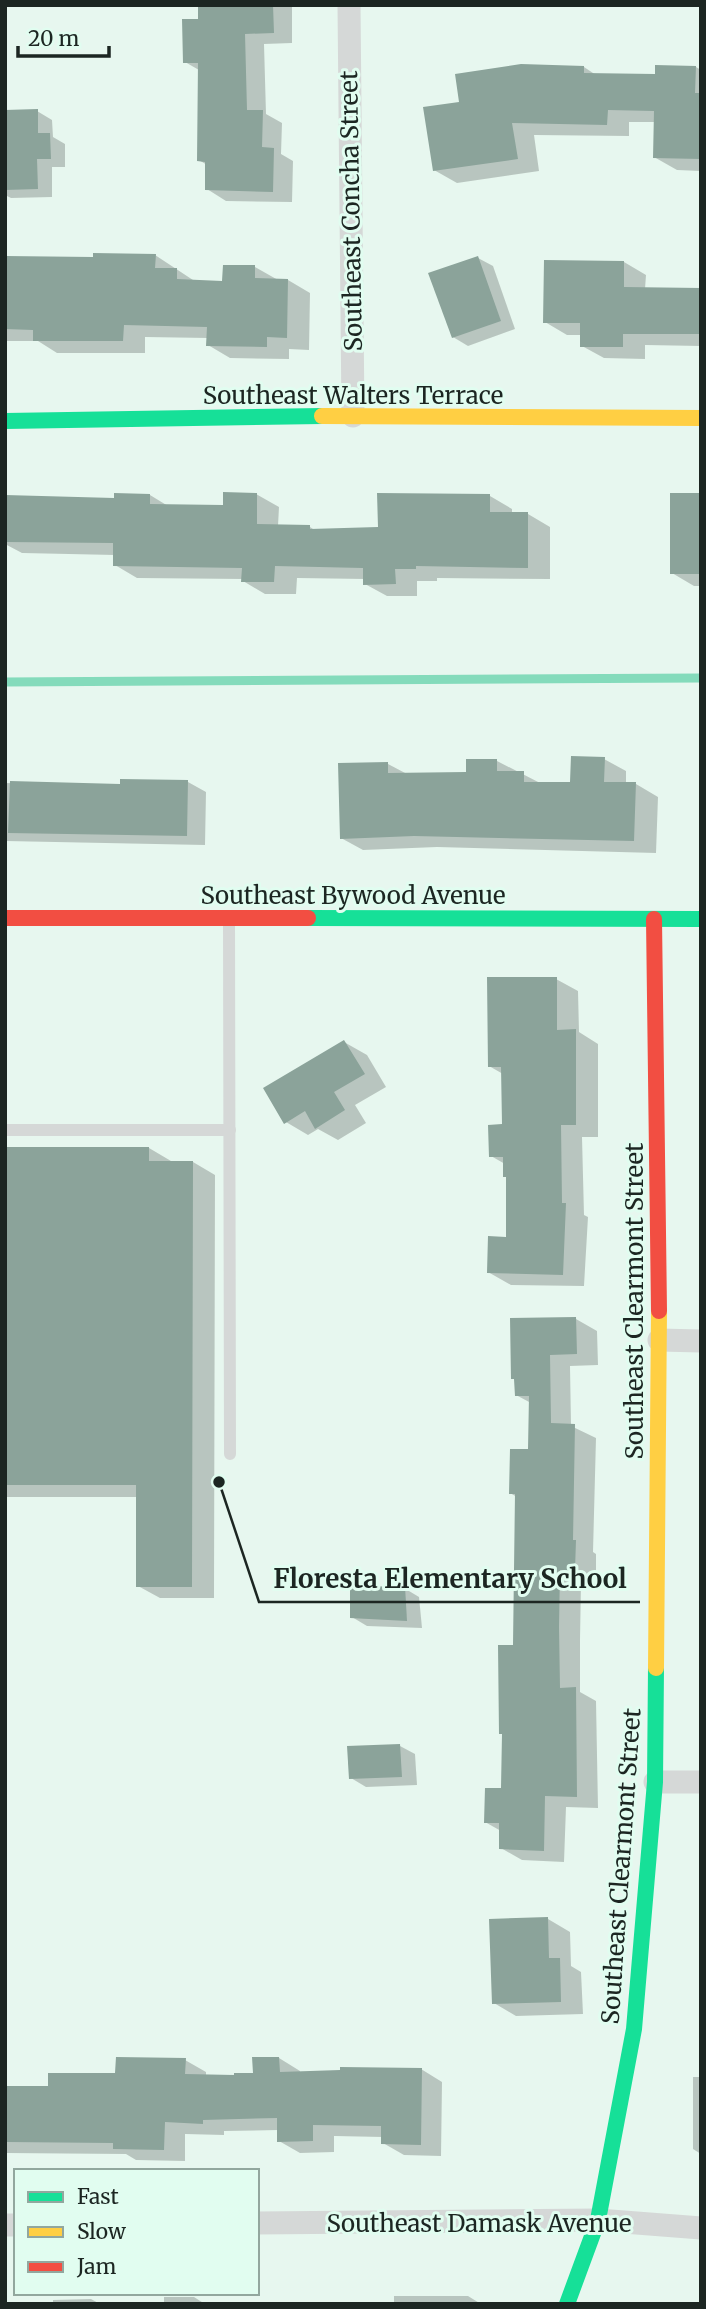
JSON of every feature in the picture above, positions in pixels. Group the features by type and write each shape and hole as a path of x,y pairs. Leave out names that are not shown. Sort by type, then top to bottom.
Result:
{"street":[{"name":"Southeast Concha Street","path":"349,5 354,416"},
{"name":"Southeast Walters Terrace","path":"5,421 354,416 701,418"},
{"name":"Southeast Bywood Avenue","path":"5,918 701,919"},
{"name":"Southeast Clearmont Street","path":"567,2304 597,2220 634,2029 655,1783 659,1340 654,919"},
{"path":"659,1340 701,1340"},
{"path":"655,1783 701,1782"},
{"name":"Southeast Damask Avenue","path":"259,2223 597,2220 701,2228"}],"lane":[{"path":"229,918 230,1454"},
{"path":"5,1130 230,1130"}],"building":[{"path":"198,5 273,5 274,33 245,34 247,110 263,110 262,147 274,148 273,192 205,190 205,162 197,161 198,63 183,63 182,19 198,19"},
{"path":"521,64 584,66 584,73 655,74 655,65 696,66 695,93 701,93 701,159 653,158 654,111 608,110 607,125 512,123 518,159 433,171 423,107 459,102 455,74"},
{"path":"38,109 38,133 50,133 51,159 37,159 38,189 5,190 5,110"},
{"path":"93,253 156,254 155,268 177,268 177,279 222,281 223,265 255,265 255,278 288,279 287,338 267,337 267,347 206,346 207,327 124,325 123,341 33,341 33,330 5,329 5,256 93,257"},
{"path":"478,256 501,321 452,338 428,273"},
{"path":"544,260 624,261 624,287 701,288 701,334 623,334 623,347 580,347 580,323 543,323"},
{"path":"223,492 257,493 257,524 310,525 310,529 378,527 377,493 490,494 490,512 528,512 528,568 416,566 416,569 395,569 396,584 363,585 363,568 275,566 274,582 241,582 242,568 113,566 113,543 5,542 5,495 114,498 114,493 150,494 150,504 223,505"},
{"path":"670,493 701,493 701,574 670,574"},
{"path":"571,756 605,757 604,782 636,782 634,841 414,836 340,839 338,763 388,762 388,773 466,772 466,759 497,759 497,771 524,771 524,782 570,782"},
{"path":"120,779 188,780 187,836 8,833 10,781 120,784"},
{"path":"487,977 557,977 557,1030 576,1029 576,1125 561,1125 562,1203 566,1203 563,1275 487,1273 488,1236 506,1237 506,1177 503,1177 503,1157 489,1157 488,1125 502,1124 501,1067 488,1067"},
{"path":"344,1040 365,1074 334,1092 345,1110 315,1129 305,1111 284,1124 263,1088"},
{"path":"5,1147 149,1147 149,1161 193,1161 192,1587 136,1587 136,1485 5,1485"},
{"path":"576,1317 577,1354 550,1355 551,1423 575,1424 575,1570 560,1570 559,1627 560,1688 576,1687 577,1797 545,1796 544,1851 499,1849 499,1823 484,1823 485,1788 501,1788 502,1734 499,1734 498,1645 513,1645 515,1494 509,1494 510,1449 528,1449 529,1396 515,1396 514,1379 511,1379 510,1318"},
{"path":"405,1586 407,1621 350,1618 350,1587"},
{"path":"400,1744 402,1777 349,1779 347,1746"},
{"path":"548,1917 549,1958 560,1958 561,2002 492,2004 489,1919"},
{"path":"116,2057 186,2058 185,2074 253,2073 252,2057 279,2057 280,2072 340,2070 340,2067 422,2068 421,2145 381,2144 381,2126 313,2125 313,2141 277,2142 277,2118 203,2120 203,2124 165,2122 164,2150 113,2149 113,2143 7,2142 7,2086 48,2086 48,2073 115,2073"}],"waterway":[{"path":"5,682 701,678"}],"traffic: fast":[{"path":"5,421 322,416"},
{"path":"308,918 701,919"},
{"path":"567,2304 598,2220 634,2029 655,1782 656,1668"}],"traffic: slow":[{"path":"322,416 701,418"},
{"path":"656,1668 659,1311"}],"traffic: jam":[{"path":"5,918 308,918"},
{"path":"654,919 659,1311"}],"place":[{"name":"Floresta Elementary School","path":"219,1482"}]}
